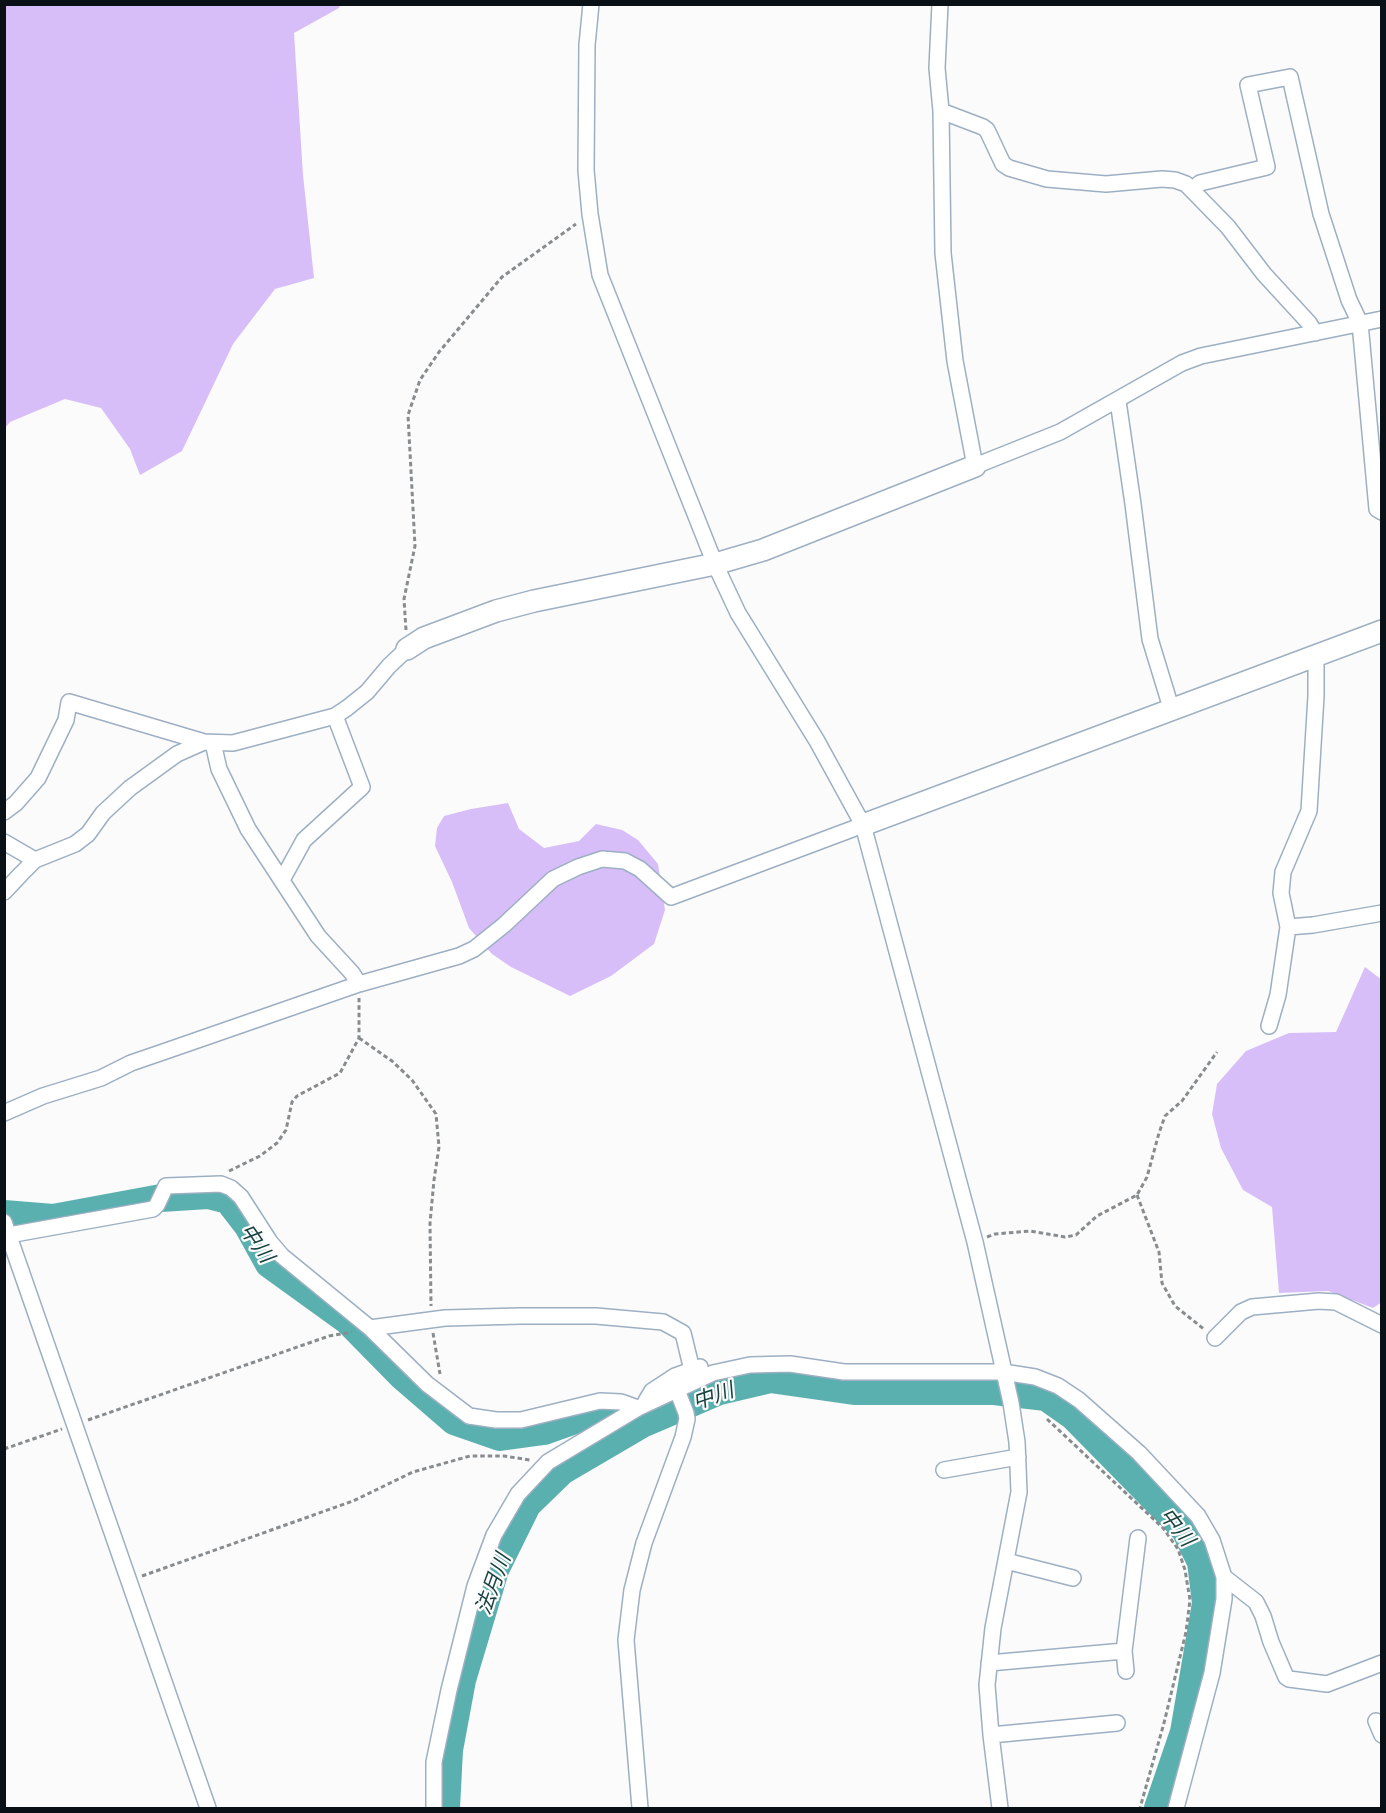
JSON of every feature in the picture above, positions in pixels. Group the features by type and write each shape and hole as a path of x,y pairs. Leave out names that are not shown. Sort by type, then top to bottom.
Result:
{"street":[{"path":"591,4 587,45 586,147 590,214 600,275 715,564 738,613 817,741 863,825 975,1242 1011,1403 1018,1457 1019,1492 993,1629 987,1684 1000,1809"},
{"path":"940,4 937,68 941,111 943,253 955,361 975,466"},
{"path":"1192,190 1200,183 1268,167 1248,85 1290,77 1321,214 1348,300 1360,322 1377,509 1382,512"},
{"path":"941,111 987,130 1003,164 1009,168 1047,179 1106,184 1162,179 1176,180 1186,184 1228,227 1315,333"},
{"path":"4,812 16,803 38,778 66,720 69,702 208,743 233,743 335,716 367,692 389,666 407,649 424,638 496,611 534,601 715,564 763,550 1060,432 1182,363 1201,356 1382,319"},
{"path":"1118,401 1150,639 1172,711"},
{"path":"4,1113 43,1096 101,1078 131,1063 359,984 459,956 474,949 504,925 554,879 578,867 603,859 625,861 640,869 671,897 1382,631"},
{"path":"1269,1026 1278,995 1288,927 1281,893 1283,872 1309,811 1316,696 1316,656"},
{"path":"282,880 304,840 362,787 335,716"},
{"path":"208,743 248,830 318,936 352,973 359,984"},
{"path":"4,892 36,860 75,844 88,834 104,813 130,788 177,754 208,743"},
{"path":"4,842 36,860"},
{"path":"1288,927 1382,913"},
{"path":"208,1809 7,1229 153,1209 166,1186 221,1184 231,1188 241,1197 270,1242 282,1256 370,1328 427,1384 469,1416 496,1420 521,1420 600,1401 621,1402 640,1407"},
{"path":"1215,1338 1241,1312 1252,1307 1319,1301 1335,1302 1382,1325"},
{"path":"370,1328 445,1318 596,1316 663,1322 683,1333 692,1370"},
{"path":"640,1407 652,1391 675,1376 734,1358 761,1364"},
{"path":"434,1809 434,1762 475,1586 494,1535 518,1494 548,1462 640,1407 679,1393 713,1373 750,1365 790,1364 844,1372 1035,1377 1058,1386 1079,1400 1139,1452 1198,1516 1212,1540 1224,1577 1224,1599 1212,1673 1176,1809"},
{"path":"640,1809 626,1640 632,1590 644,1543 683,1437 687,1419 679,1393"},
{"path":"944,1470 1018,1457"},
{"path":"1126,1671 1124,1651 1138,1538"},
{"path":"1006,1561 1073,1578"},
{"path":"1224,1577 1256,1602 1271,1642 1286,1677 1289,1679 1327,1684 1382,1663"},
{"path":"989,1663 1124,1651"},
{"path":"991,1735 1117,1723"}],"path":[{"path":"407,649 404,599 415,546 408,415 420,380 502,277 590,214"},
{"path":"228,1171 260,1156 277,1143 286,1130 292,1102 297,1096 340,1073 359,1038 359,984"},
{"path":"359,1038 392,1060 412,1080 436,1114 439,1147 430,1223 431,1320 441,1380 449,1401"},
{"path":"975,1242 995,1234 1030,1231 1065,1237 1076,1234 1097,1216 1137,1195 1147,1177 1165,1116 1182,1101 1217,1052"},
{"path":"1137,1195 1159,1252 1162,1283 1175,1306 1215,1338"},
{"path":"4,1449 330,1336 350,1332"},
{"path":"129,1581 353,1501 413,1472 470,1456 504,1456 548,1462"}],"shaded area":[{"path":"5,4 340,5 339,8 294,33 303,175 314,278 275,289 233,344 182,451 140,475 130,449 101,408 65,399 10,422 5,428"},
{"path":"508,803 519,829 544,848 579,841 596,824 622,830 638,840 658,864 665,910 654,944 611,976 570,996 511,967 492,954 469,928 452,882 435,846 437,828 444,816"},
{"path":"1365,967 1382,980 1382,1302 1373,1308 1328,1291 1279,1293 1272,1207 1243,1190 1221,1148 1212,1114 1217,1084 1246,1051 1289,1033 1336,1032"}],"waterway":[{"name":"中川","path":"4,1214 53,1218 161,1198 208,1195 228,1200 248,1226 269,1264 348,1321 402,1376 454,1421 500,1437 544,1431 600,1411 644,1423"},
{"name":"中川","path":"446,1808 449,1750 462,1680 495,1570 527,1505 562,1471 644,1423 719,1391 770,1379 854,1391 994,1391 1046,1397 1073,1416 1185,1530 1201,1562 1206,1603 1184,1732 1158,1808"}],"water label":[{"name":"法月川","path":"493,1584"}]}
